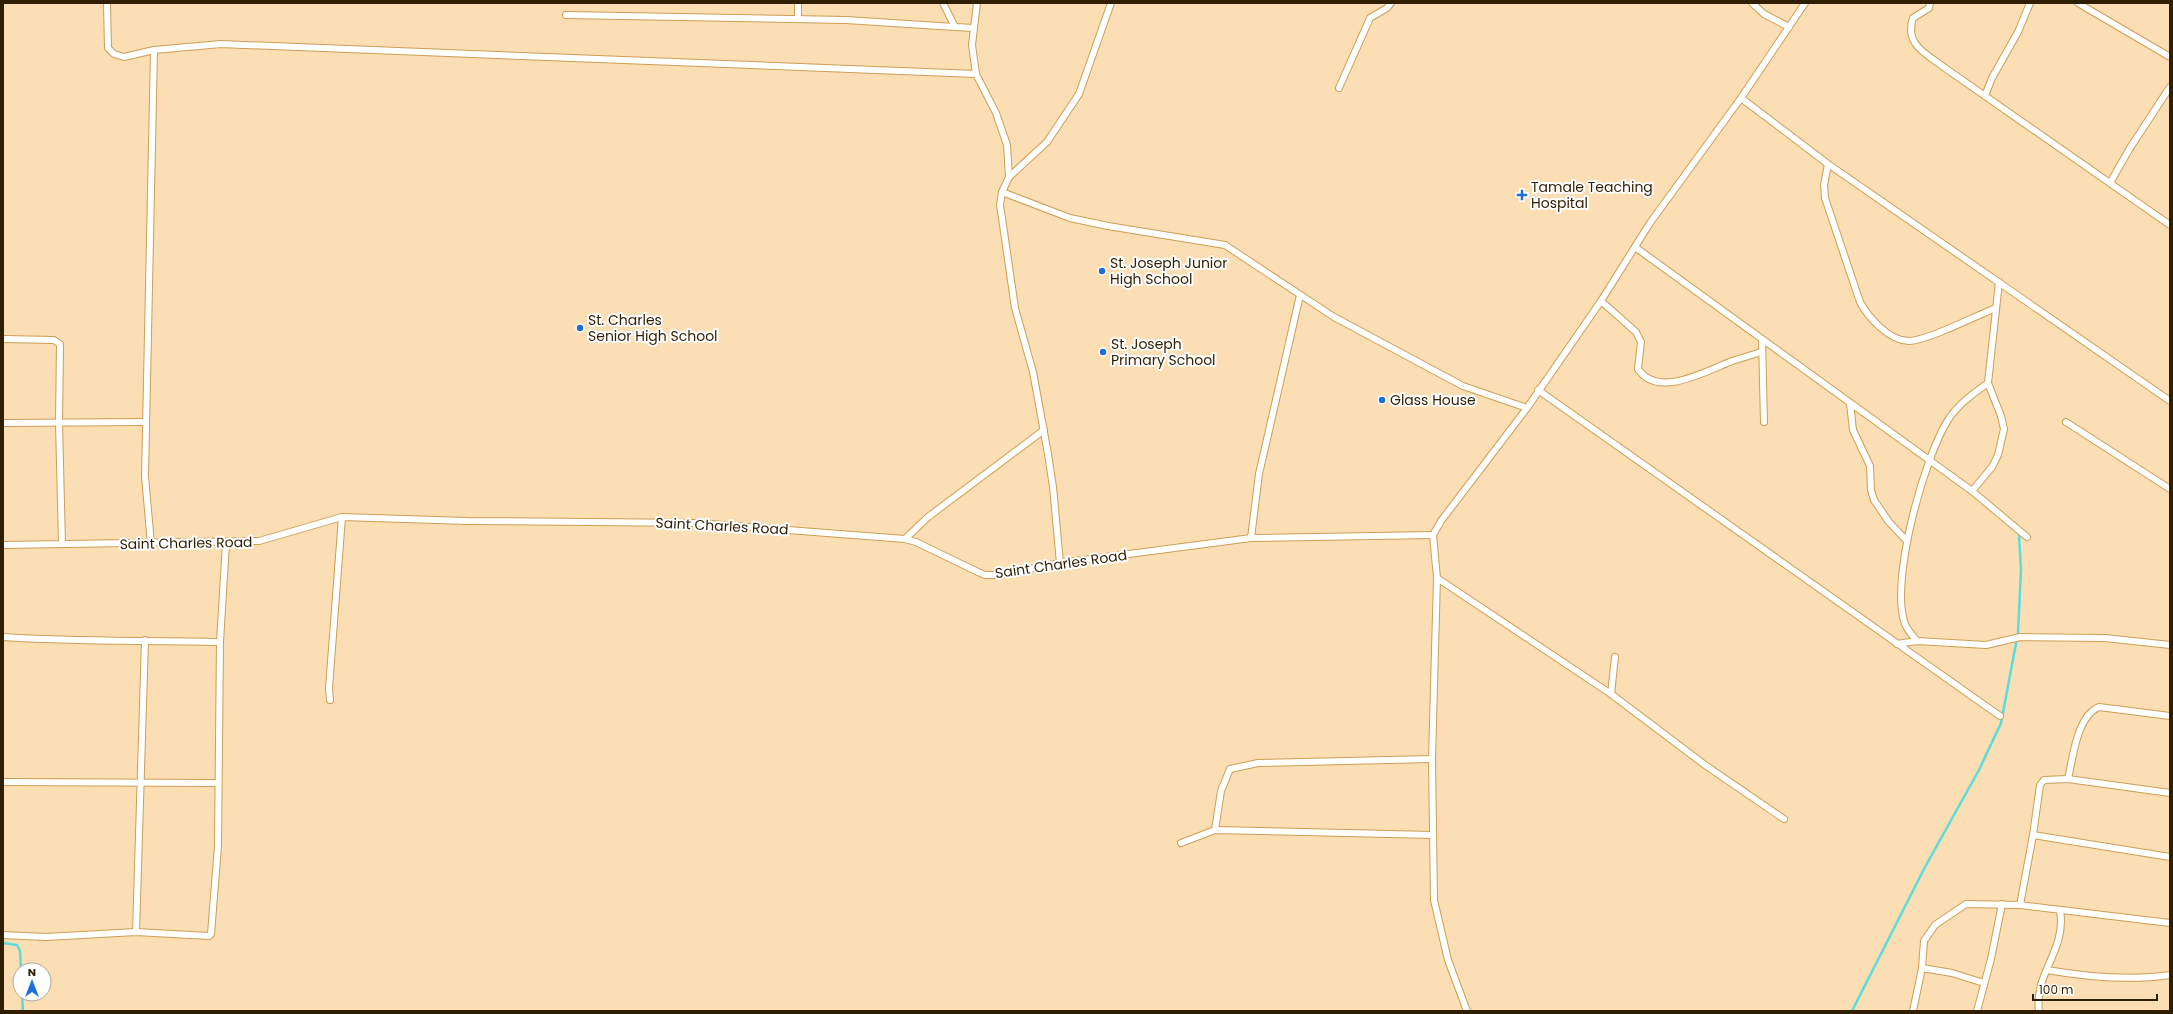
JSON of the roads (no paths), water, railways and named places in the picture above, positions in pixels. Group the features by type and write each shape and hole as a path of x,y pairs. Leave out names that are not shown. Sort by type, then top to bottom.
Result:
{"street":[{"path":"107,3 108,48 111,51 124,56 154,50 221,44 976,74"},
{"path":"798,3 798,19"},
{"path":"943,3 955,27"},
{"path":"977,3 972,45 976,74 1002,128 1007,145 1009,177"},
{"path":"1060,563 1053,487 1044,430 1033,372 1015,308 1000,205 1002,192 1009,177 1047,142 1079,94 1111,3"},
{"path":"1339,88 1370,18 1387,8 1391,3"},
{"path":"1752,3 1764,14 1789,27"},
{"path":"1467,1011 1448,960 1434,900 1432,759 1437,578 1433,535 1441,521 1527,408 1601,301 1650,223 1741,98 1805,3"},
{"path":"1930,3 1929,8 1912,18 1910,26 1912,40 1945,68 2170,224"},
{"path":"1985,96 1992,78 2018,32 2030,3"},
{"path":"2078,3 2170,57"},
{"path":"566,15 846,20 974,28"},
{"path":"151,544 145,476 154,50"},
{"path":"2110,183 2130,148 2170,87"},
{"path":"1741,98 1828,164 2170,401"},
{"path":"1828,164 1824,185 1828,210 1860,302 1866,314 1878,325 1890,334 1908,341 1928,337 1996,308"},
{"path":"1002,192 1070,218 1108,226 1225,245 1334,317 1463,386 1527,408"},
{"path":"1635,247 1972,491 2028,537"},
{"path":"1972,491 1992,467 1998,454 2004,429 2001,416 1988,382 1999,282"},
{"path":"1251,538 1259,474 1300,295"},
{"path":"1601,301 1636,332 1641,342 1638,369 1644,377 1653,380 1663,382 1684,380 1762,352"},
{"path":"3,339 54,340 59,342 59,423 62,544"},
{"path":"1762,339 1764,422"},
{"path":"1917,641 1904,623 1901,611 1902,578 1912,519 1941,432 1949,418 1988,382"},
{"path":"1538,390 2000,716"},
{"path":"1850,402 1853,430 1870,466 1871,490 1874,500 1889,522 1908,541"},
{"path":"3,423 146,422"},
{"path":"2066,422 2170,489"},
{"path":"905,539 928,517 1044,430"},
{"path":"330,700 329,688 342,517"},
{"name":"Saint Charles Road","path":"3,545 259,542 342,517 468,521 698,523 905,539 916,542 985,575 1000,575 1060,563 1251,538 1433,535"},
{"path":"3,935 46,937 136,932 209,936 211,934 216,878 220,642 226,543"},
{"path":"1437,578 1611,694 1705,765 1784,819"},
{"path":"3,637 57,641 145,640 220,642"},
{"path":"1897,644 1917,641 1986,645 2013,640 2020,637 2105,638 2170,645"},
{"path":"136,932 145,640"},
{"path":"1611,694 1615,657"},
{"path":"2068,779 2081,725 2091,710 2099,707 2170,716"},
{"path":"1215,830 1222,791 1230,769 1258,763 1432,759"},
{"path":"2020,905 2033,835 2040,785 2044,780 2068,779 2170,793"},
{"path":"3,782 140,784 218,783"},
{"path":"1181,842 1215,830 1433,834"},
{"path":"2033,835 2170,857"},
{"path":"1913,1011 1922,968 1924,941 1935,925 1966,904 2020,905 2170,923"},
{"path":"1977,1011 1991,959 2002,904"},
{"path":"2039,1011 2039,990 2041,982 2061,934 2062,924 2060,910"},
{"path":"1922,968 1952,973 1984,983"},
{"path":"2047,970 2090,976 2120,978 2170,975"}],"waterway":[{"path":"1852,1011 1925,867 1979,770 2001,723 2018,633 2021,569 2019,536"},
{"path":"3,943 17,945 20,951 21,962"},
{"path":"22,1002 23,1011"}],"place":[{"name":"Tamale Teaching Hospital","path":"1522,195"},
{"name":"St. Joseph Junior High School","path":"1102,271"},
{"name":"St. Charles Senior High School","path":"580,328"},
{"name":"St. Joseph Primary School","path":"1103,352"},
{"name":"Glass House","path":"1382,400"}]}
